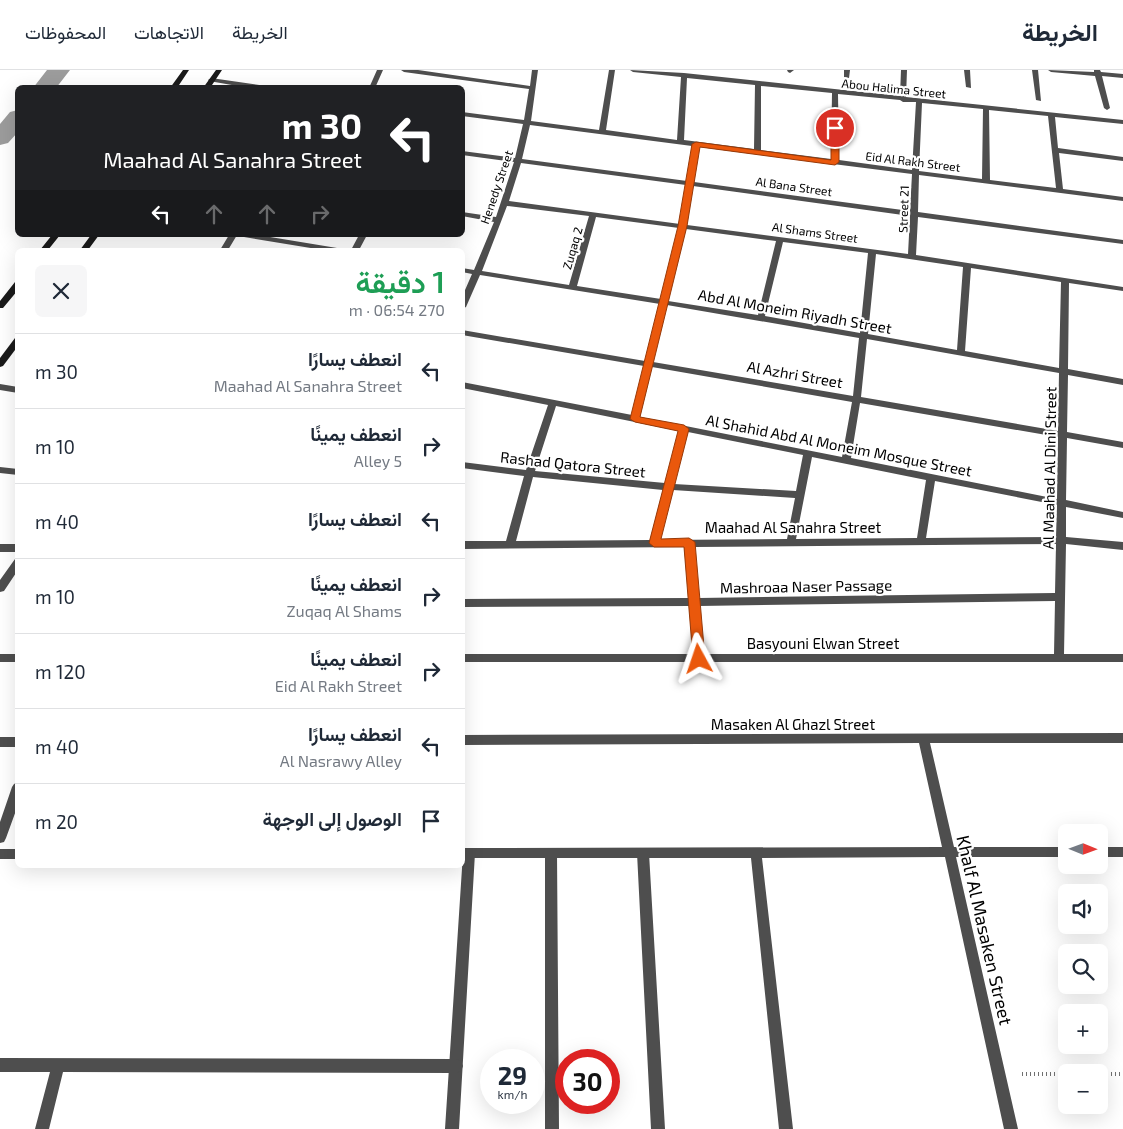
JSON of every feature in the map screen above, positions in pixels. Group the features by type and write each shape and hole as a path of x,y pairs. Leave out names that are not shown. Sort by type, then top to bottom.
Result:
{"main road":[{"path":"174,85 186,70"},
{"path":"208,85 219,70"},
{"path":"46,248 54,237"},
{"path":"85,248 94,237"},
{"path":"0,306 15,288"},
{"path":"0,364 15,344"}],"street":[{"path":"373,85 380,70"},
{"path":"404,70 533,88"},
{"name":"Henedy Street","path":"465,300 498,220 518,161 527,122 535,70"},
{"path":"602,132 612,70"},
{"name":"Abou Halima Street","path":"633,70 919,102 1123,122"},
{"path":"903,100 904,70"},
{"path":"967,70 969,87"},
{"path":"1035,70 1040,100"},
{"path":"1051,70 1098,72 1123,76"},
{"path":"1098,72 1107,108"},
{"path":"680,142 684,75"},
{"path":"211,80 245,85"},
{"path":"757,152 758,84"},
{"path":"835,93 835,162"},
{"name":"Street 21","path":"912,257 919,102"},
{"path":"986,108 986,182"},
{"name":"Eid Al Rakh Street","path":"465,114 1123,200"},
{"path":"1051,115 1060,191"},
{"path":"635,419 683,226 696,144"},
{"path":"1055,150 1123,159"},
{"name":"Al Bana Street","path":"465,153 1123,242"},
{"name":"Al Shams Street","path":"504,203 872,251 1123,289"},
{"path":"465,214 498,220"},
{"name":"Zuqaq 2","path":"572,288 593,214"},
{"path":"225,248 232,237"},
{"path":"256,237 325,248"},
{"path":"761,318 780,239"},
{"path":"846,460 857,398 872,251"},
{"path":"961,354 967,265"},
{"name":"Abd Al Moneim Riyadh Street","path":"465,270 761,318 864,338 1123,382"},
{"name":"Al Maahad Al Dini Street","path":"1059,657 1066,280"},
{"name":"Al Azhri Street","path":"465,332 649,362 1123,445"},
{"name":"Al Shahid Abd Al Moneim Mosque Street","path":"465,386 1123,515"},
{"path":"0,387 15,390"},
{"path":"510,545 529,474 553,403"},
{"path":"654,543 684,429"},
{"path":"791,542 808,453"},
{"name":"Rashad Qatora Street","path":"465,465 669,488 801,495"},
{"path":"0,470 15,472"},
{"path":"921,541 931,478"},
{"name":"Maahad Al Sanahra Street","path":"465,546 689,542 1061,540 1123,546"},
{"path":"689,542 699,659"},
{"path":"0,548 15,548"},
{"path":"0,588 15,566"},
{"name":"Mashroaa Naser Passage","path":"465,604 1060,597"},
{"path":"0,658 15,658"},
{"name":"Basyouni Elwan Street","path":"465,658 1123,658"},
{"name":"Masaken Al Ghazl Street","path":"465,740 1123,738"},
{"name":"Khalf Al Masaken Street","path":"924,739 1012,1129"},
{"path":"0,742 15,742"},
{"path":"0,838 15,795"},
{"path":"756,852 786,1129"},
{"path":"452,1129 466,853 1058,852"},
{"path":"1108,852 1123,852"},
{"path":"551,853 552,1129"},
{"path":"643,853 658,1129"},
{"path":"0,854 15,854"},
{"path":"0,1065 456,1066"},
{"path":"42,1129 58,1065"}],"path":[{"path":"999,1074 1058,1074"},
{"path":"1108,1074 1123,1074"}],"waterway":[{"path":"46,85 59,70"},
{"path":"0,138 15,120"}],"route":[{"path":"699,659 689,542 654,543 684,429 635,419 683,226 696,144 835,162 835,128"}]}
